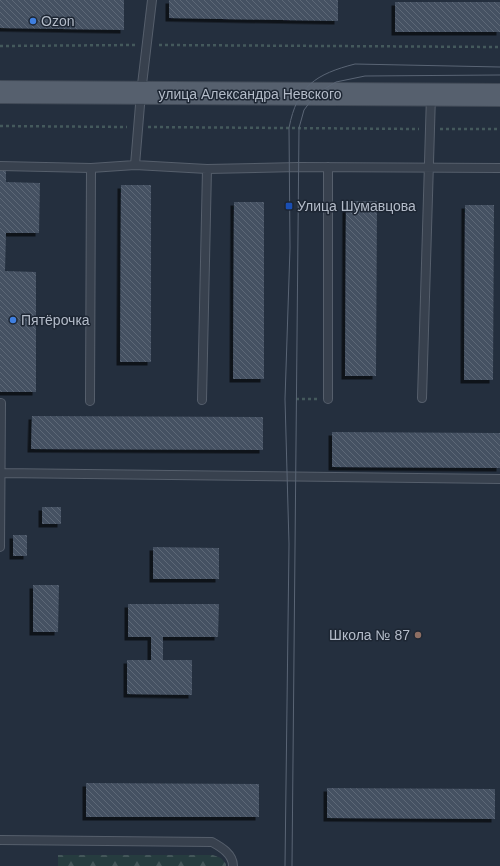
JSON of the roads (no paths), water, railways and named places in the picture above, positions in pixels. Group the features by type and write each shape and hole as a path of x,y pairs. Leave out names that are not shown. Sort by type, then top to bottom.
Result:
{"main road":[{"name":"улица Александра Невского","path":"0,92 500,95"}],"lane":[{"path":"135,165 141,93 152,0"},
{"path":"422,398 431,95"},
{"path":"0,166 91,168 135,165 207,169 328,167 500,168"},
{"path":"328,167 328,399"},
{"path":"90,401 91,168"},
{"path":"202,400 207,169"},
{"path":"0,547 1,403"},
{"path":"0,473 500,479"},
{"path":"0,840 212,842 225,850 233,862 233,866"}],"tram line":[{"path":"285,866 289,544 285,399 290,248 289,128 297,102 303,92 310,84 319,78 329,72 341,68 355,64 500,67"},
{"path":"292,866 299,128 304,110 316,94 336,82 365,76 500,75"}],"place":[{"name":"Ozon","path":"33,21"},
{"name":"Улица Шумавцова","path":"289,206"},
{"name":"Пятёрочка","path":"13,320"},
{"name":"Школа № 87","path":"418,635"}]}
